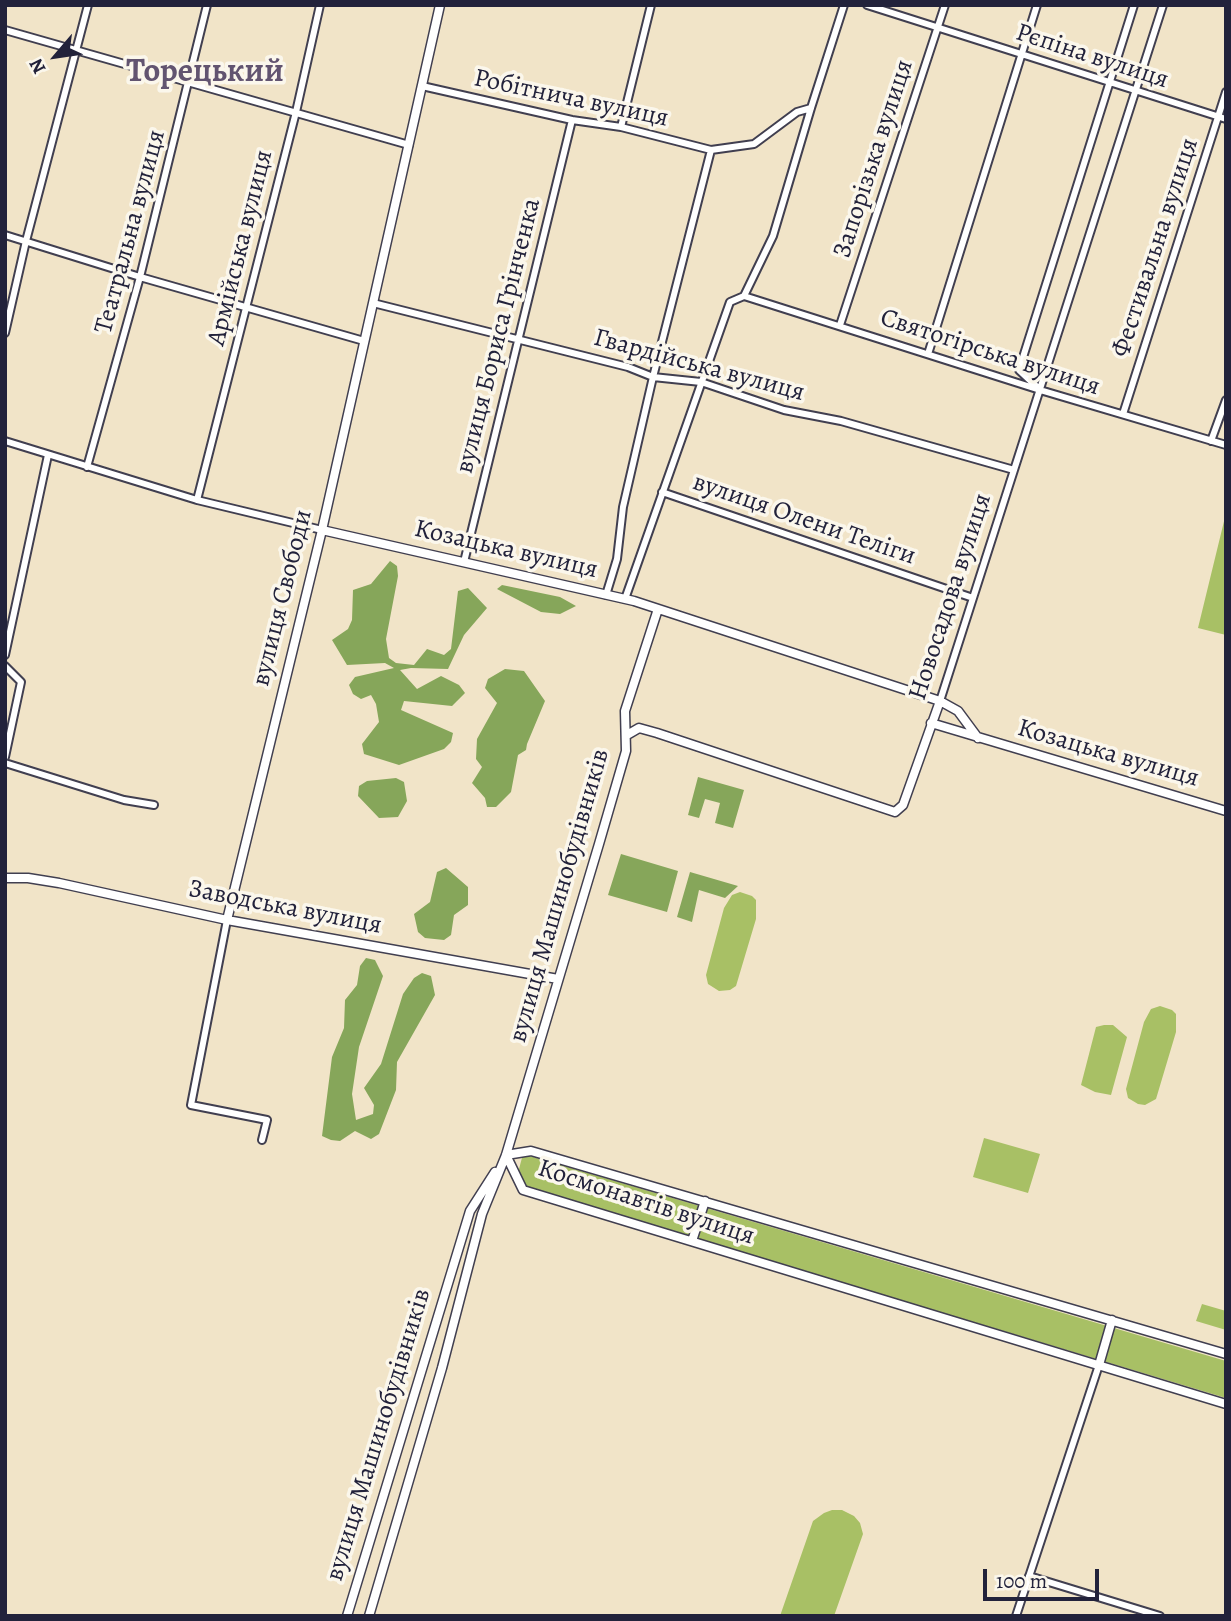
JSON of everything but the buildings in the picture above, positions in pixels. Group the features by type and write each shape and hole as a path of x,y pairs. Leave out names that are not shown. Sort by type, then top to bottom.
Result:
{"street":[{"path":"5,333 26,241 88,5"},
{"name":"Театральна вулиця","path":"87,467 140,277 207,5"},
{"name":"Армійська вулиця","path":"197,500 296,112 320,5"},
{"name":"вулиця Свободи","path":"262,1139 267,1120 191,1105 227,920 322,530 440,5"},
{"path":"621,127 651,5"},
{"path":"625,599 730,302 744,296 773,236 810,108 844,5"},
{"name":"Рєпіна вулиця","path":"867,5 1222,118"},
{"name":"Запорізька вулиця","path":"840,325 945,5"},
{"path":"928,354 1037,5"},
{"path":"1040,390 1019,370 1134,5"},
{"name":"Новосадова вулиця","path":"627,735 639,728 895,812 904,805 940,701 1163,5"},
{"path":"5,30 409,145"},
{"name":"Робітнича вулиця","path":"422,86 572,120 621,127 711,150"},
{"name":"Фестивальна вулиця","path":"1123,414 1222,118 1226,93"},
{"path":"606,595 617,559 623,507 653,377 711,150 754,144 797,112 810,108"},
{"name":"вулиця Бориса Грінченка","path":"464,562 572,120"},
{"path":"5,235 364,341"},
{"name":"Святогірська вулиця","path":"744,296 1040,390 1226,445"},
{"name":"Гвардійська вулиця","path":"373,303 628,367 653,377 701,382 784,410 841,421 1014,470"},
{"path":"1211,441 1226,400"},
{"name":"Козацька вулиця","path":"5,441 197,500 625,599 658,609 940,701 958,711 978,738"},
{"path":"5,655 48,454"},
{"name":"вулиця Олени Теліги","path":"662,492 973,598"},
{"path":"5,606 16,607"},
{"name":"вулиця Машинобудівників","path":"369,1616 442,1368 482,1214 506,1155 626,751 625,711 658,609"},
{"path":"5,666 21,682 5,757"},
{"name":"Козацька вулиця","path":"932,723 1226,811"},
{"path":"5,763 124,800 154,805"},
{"name":"Заводська вулиця","path":"5,878 28,878 59,883 227,920 558,979"},
{"name":"Космонавтів вулиця","path":"1226,1354 531,1151 506,1155 523,1190 1226,1404"},
{"name":"вулиця Машинобудівників","path":"347,1616 470,1211 506,1155"},
{"path":"692,1241 705,1201"},
{"path":"1016,1616 1112,1320"},
{"path":"1029,1576 1160,1616"}],"green space":[{"path":"1226,513 1226,635 1198,628"},
{"path":"390,561 397,566 398,576 386,639 389,658 396,663 414,665 427,649 444,655 451,649 458,591 468,588 487,608 464,635 448,669 400,670 417,689 441,676 459,685 465,693 452,706 404,701 401,710 453,733 451,742 444,749 399,765 364,754 362,744 379,722 376,704 371,695 361,699 353,694 349,685 355,677 394,668 385,663 347,665 332,640 348,629 352,620 353,590 371,584"},
{"path":"502,585 560,597 576,606 560,614 541,612 497,589"},
{"path":"505,669 524,671 545,701 526,750 518,755 511,792 496,807 487,807 485,798 472,783 482,767 476,759 477,739 497,703 485,688 488,679"},
{"path":"698,777 744,790 733,828 715,823 720,803 705,799 699,818 688,815"},
{"path":"396,778 404,782 407,801 398,817 379,818 358,796 359,786 367,781"},
{"path":"621,854 678,871 667,912 608,895"},
{"path":"446,868 468,887 468,905 454,915 451,935 444,940 425,938 418,932 414,914 430,902 437,872"},
{"path":"690,872 738,886 725,898 699,890 692,922 677,917"},
{"path":"740,892 756,900 756,919 736,986 730,990 719,991 708,984 706,975 724,908 732,895"},
{"path":"366,958 375,960 383,976 359,1047 352,1094 356,1120 373,1114 374,1105 364,1088 381,1064 403,994 414,978 422,973 431,976 435,995 397,1062 396,1090 379,1134 371,1139 355,1131 340,1141 331,1140 322,1136 332,1057 344,1028 345,1000 357,985 360,966"},
{"path":"1160,1006 1176,1014 1176,1032 1156,1099 1145,1105 1138,1104 1128,1098 1126,1089 1144,1022 1151,1009"},
{"path":"1113,1025 1127,1037 1111,1095 1095,1092 1081,1085 1096,1027"},
{"path":"984,1138 1040,1154 1028,1193 973,1177"},
{"path":"523,1154 1226,1361 1226,1398 515,1184"},
{"path":"1202,1304 1226,1311 1226,1330 1196,1321"},
{"path":"832,1510 842,1510 854,1516 860,1523 863,1534 834,1616 780,1616 813,1521"}],"district":[{"name":"Торецький","path":"205,73"}]}
